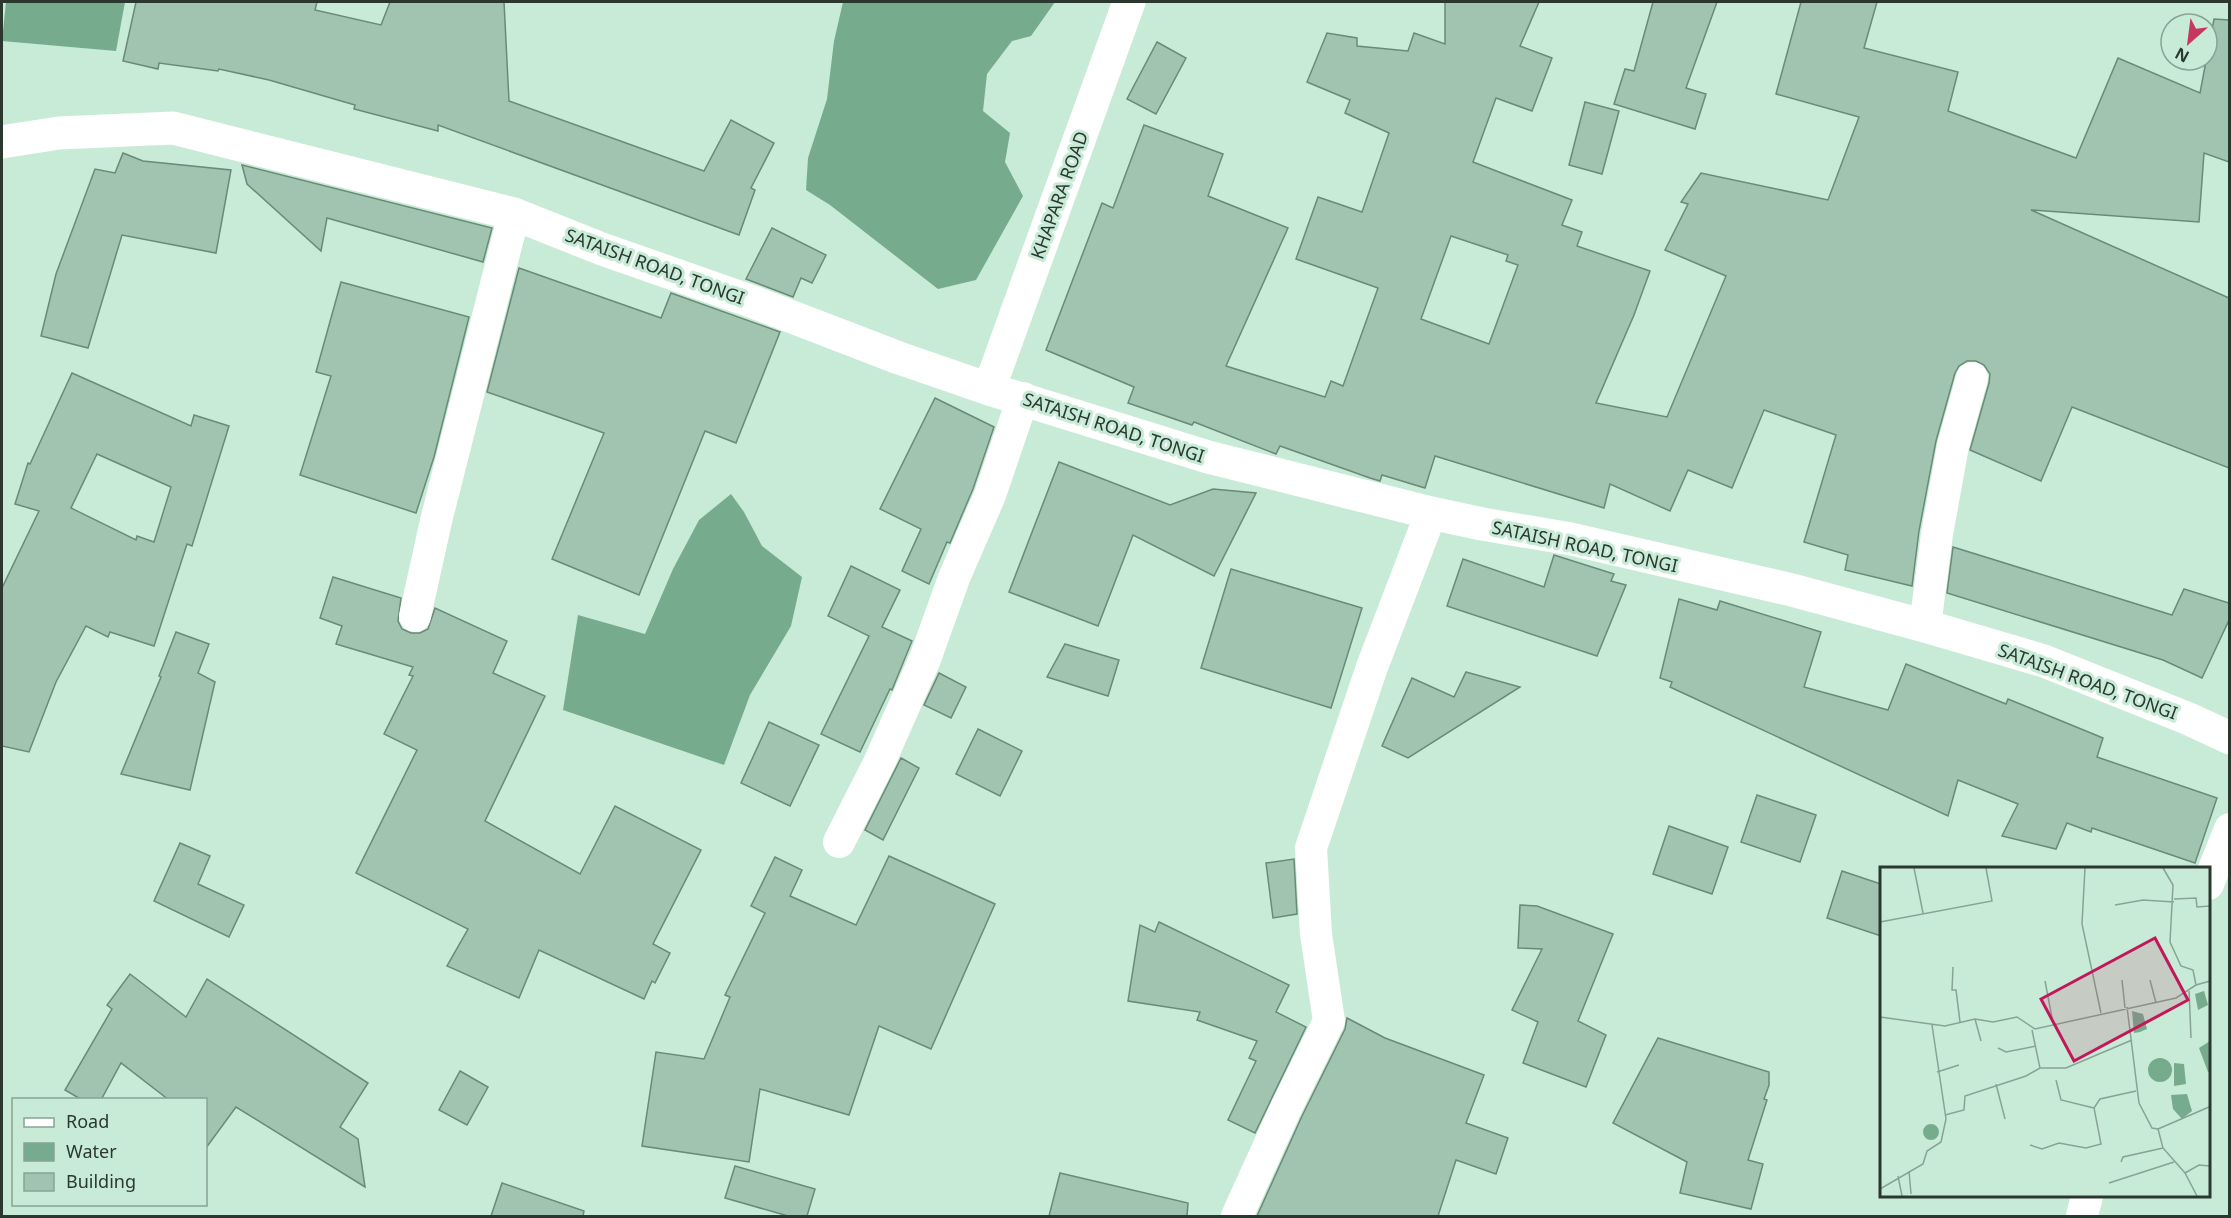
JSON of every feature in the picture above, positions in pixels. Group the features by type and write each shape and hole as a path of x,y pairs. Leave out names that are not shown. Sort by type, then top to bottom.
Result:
{"street":[{"name":"KHAPARA ROAD","path":"989,389 1129,2"},
{"name":"SATAISH ROAD, TONGI","path":"2,142 59,133 173,128 514,214 602,249 756,303 899,358 989,389 1208,457 1431,513 1571,539 1792,590 1925,626 2044,661 2178,714 2229,738"},
{"path":"415,616 439,510 514,214"},
{"path":"1925,626 1936,534 1951,457 1972,378"},
{"path":"839,842 879,763 925,659 954,578 990,495 1023,398"},
{"path":"1237,1216 1329,1021 1316,934 1311,848 1358,709 1431,513"},
{"path":"2210,879 2229,829"},
{"path":"2082,1216 2087,1197"}],"water":[{"path":"6,2 125,2 116,51 2,41"},
{"path":"843,2 1055,2 1031,36 1012,41 987,74 983,111 1010,133 1005,162 1023,196 976,280 938,289 830,205 806,190 808,158 827,99 834,41"},
{"path":"731,494 744,512 762,546 802,577 791,626 750,695 724,765 563,710 578,615 645,634 673,569 699,520"}],"building":[{"path":"136,2 317,2 315,10 381,25 390,2 504,2 509,101 704,171 731,120 774,143 751,188 755,190 739,235 438,125 438,131 354,109 355,105 269,80 219,69 218,71 159,63 158,69 123,61"},
{"path":"1445,2 1539,2 1520,46 1552,58 1532,111 1496,98 1473,162 1572,200 1562,225 1582,232 1577,246 1650,271 1634,315 1596,403 1667,417 1726,276 1665,250 1688,204 1681,202 1701,173 1828,200 1859,117 1776,94 1801,2 1877,2 1864,48 1958,72 1948,111 2076,158 2118,58 2200,93 2204,72 2219,72 2219,19 2229,20 2229,162 2204,153 2199,222 2031,210 2229,298 2229,468 2072,407 2041,481 1970,450 1990,374 1984,365 1976,361 1967,361 1959,366 1955,373 1936,441 1919,531 1912,586 1845,570 1848,555 1804,542 1836,435 1764,410 1732,488 1688,470 1670,511 1610,484 1604,508 1435,456 1425,488 1382,475 1380,481 1280,446 1276,454 1194,422 1192,425 1128,403 1134,387 1046,350 1102,203 1113,208 1144,125 1223,154 1208,196 1288,228 1226,366 1325,397 1331,381 1343,386 1378,288 1296,259 1318,197 1362,212 1389,133 1345,113 1350,100 1307,82 1327,33 1357,38 1357,46 1408,51 1414,33 1445,44","holes":["1451,236 1508,255 1506,261 1518,265 1489,344 1421,319"]},
{"path":"1653,2 1717,2 1686,88 1706,94 1695,129 1614,104 1625,69 1634,71"},
{"path":"1157,42 1186,58 1156,114 1127,99"},
{"path":"1585,102 1619,111 1602,174 1569,165"},
{"path":"123,153 143,161 231,170 216,253 122,235 88,348 41,336 56,274 95,169 115,173"},
{"path":"242,165 492,228 483,262 327,218 321,251 247,184"},
{"path":"772,228 826,255 812,283 801,278 793,297 746,279"},
{"path":"519,268 661,318 671,293 780,332 736,443 705,431 639,595 552,559 604,433 487,392"},
{"path":"341,282 469,317 434,457 416,513 300,475 331,376 316,372"},
{"path":"72,373 191,426 194,415 229,426 192,546 187,544 154,646 110,632 108,637 86,626 56,682 29,752 2,746 2,588 39,511 15,504 28,463 30,464","holes":["97,454 171,487 154,542 137,536 136,540 71,508"]},
{"path":"935,398 994,427 973,489 950,543 947,542 929,584 902,571 921,529 880,509"},
{"path":"1059,462 1170,505 1213,489 1256,493 1214,576 1133,535 1098,626 1009,592"},
{"path":"1953,547 2172,615 2184,589 2229,603 2229,620 2202,678 2163,660 1947,593"},
{"path":"1554,555 1614,574 1611,581 1626,585 1597,656 1447,606 1463,559 1544,587"},
{"path":"851,566 900,590 882,627 912,641 892,690 890,689 860,752 821,734 869,636 828,616"},
{"path":"1231,569 1362,608 1331,708 1201,668"},
{"path":"333,577 401,598 398,621 402,629 411,633 420,633 428,629 435,608 507,641 493,673 545,696 485,821 580,874 615,806 701,850 653,944 670,953 655,983 652,981 644,999 539,950 519,998 447,966 468,929 356,873 417,750 384,734 413,676 409,675 413,667 336,644 342,626 320,618"},
{"path":"1679,599 1717,610 1720,601 1821,632 1804,687 1888,710 1906,664 2006,704 2008,699 2103,738 2097,757 2217,798 2195,863 2092,828 2091,832 2067,823 2056,849 2002,836 2018,804 1958,780 1948,816 1670,687 1672,682 1660,678"},
{"path":"176,632 209,644 198,673 215,682 190,790 121,774 161,677 159,676"},
{"path":"1065,644 1119,660 1108,696 1047,677"},
{"path":"1466,672 1520,687 1408,758 1382,746 1412,678 1454,697"},
{"path":"939,673 966,687 951,718 924,705"},
{"path":"769,722 819,745 790,806 741,783"},
{"path":"978,729 1022,751 1000,796 956,774"},
{"path":"901,758 919,768 883,840 865,830"},
{"path":"1757,795 1816,815 1800,862 1741,842"},
{"path":"1669,826 1728,847 1712,894 1653,874"},
{"path":"180,843 210,856 198,884 244,905 229,937 154,901"},
{"path":"889,856 995,904 931,1049 879,1026 849,1115 760,1089 749,1162 642,1146 656,1052 704,1059 730,997 725,995 765,913 751,906 775,857 802,870 790,896 856,925"},
{"path":"1294,859 1297,914 1273,918 1266,863"},
{"path":"1842,871 1880,884 1880,936 1827,918"},
{"path":"1520,905 1537,906 1613,934 1578,1021 1606,1035 1586,1087 1523,1063 1538,1022 1512,1010 1542,949 1518,948"},
{"path":"1159,922 1289,985 1276,1012 1306,1027 1255,1133 1228,1120 1256,1061 1249,1058 1257,1041 1197,1020 1200,1012 1128,1001 1140,925 1155,932"},
{"path":"130,974 186,1017 207,979 368,1083 340,1127 358,1139 365,1187 236,1107 207,1147 207,1098 166,1098 121,1063 102,1098 79,1098 65,1090 112,1009 107,1005"},
{"path":"1347,1018 1385,1038 1484,1075 1466,1123 1508,1138 1496,1174 1456,1160 1438,1216 1257,1216 1302,1116 1345,1029"},
{"path":"1658,1038 1769,1072 1769,1085 1764,1099 1767,1100 1748,1160 1763,1164 1751,1209 1680,1193 1687,1162 1613,1123"},
{"path":"460,1071 488,1087 467,1125 439,1110"},
{"path":"735,1166 815,1189 807,1216 788,1216 725,1198"},
{"path":"1060,1173 1188,1203 1187,1216 1049,1216"},
{"path":"502,1183 584,1211 583,1216 491,1216"}]}
